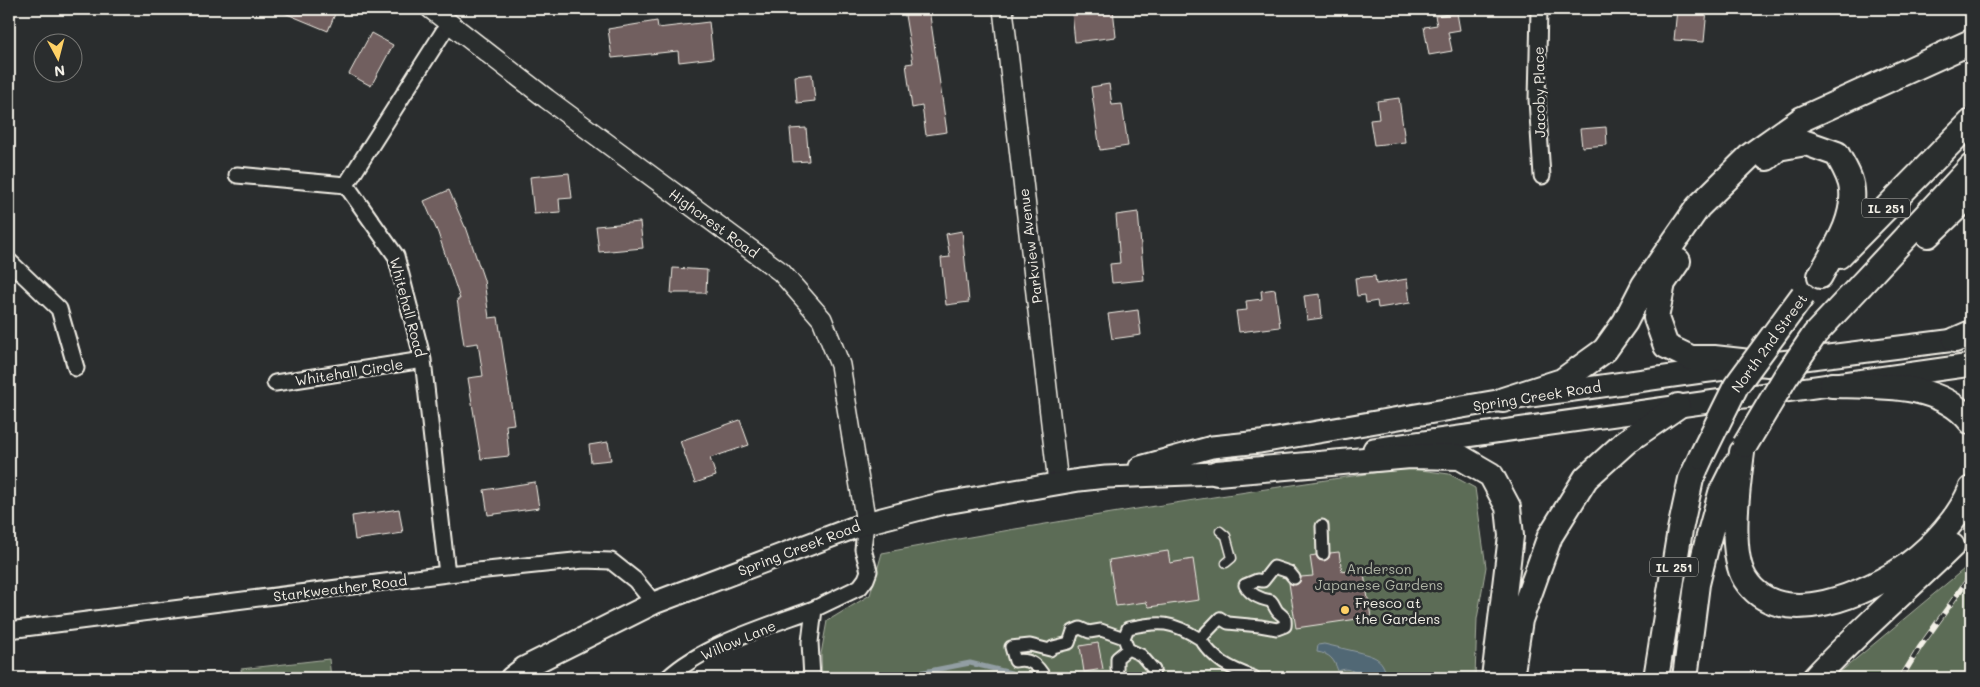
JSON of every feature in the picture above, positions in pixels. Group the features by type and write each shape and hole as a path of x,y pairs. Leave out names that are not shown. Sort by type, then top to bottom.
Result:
{"main road":[{"path":"1503,400 1562,381 1605,350 1625,322 1644,285 1698,207 1751,155 1802,118 1971,42"},
{"name":"North 2nd Street","path":"1656,678 1680,530 1691,479 1736,386 1803,295 1971,122"},
{"path":"1768,364 1714,358 1691,358 1666,346 1656,318 1663,283 1708,215 1778,148 1806,143 1837,154 1852,190 1850,220 1820,276"},
{"name":"IL 251","path":"1685,678 1697,584 1706,547 1721,493 1744,448 1785,378 1815,334 1971,167"},
{"path":"1861,285 1925,238 1971,194"},
{"name":"Spring Creek Road","path":"511,678 524,668 654,603 866,523 940,504 1106,476 1212,448 1269,441 1503,400 1966,337"},
{"name":"Spring Creek Road","path":"1106,476 1217,473 1435,440 1832,386 1971,365"},
{"path":"1832,386 1872,386 1930,393 1950,402 1964,413 1971,422"},
{"path":"1511,678 1520,620 1550,536 1586,478 1627,441 1678,406"},
{"path":"1744,448 1736,502 1738,562 1746,580 1760,594 1780,604 1800,606 1827,603 1882,582 1928,547 1947,527 1966,502 1971,489"},
{"path":"1217,473 1410,456 1460,457 1491,475 1508,507 1511,536 1494,678"},
{"path":"1639,678 1670,519 1691,479"},
{"path":"1815,678 1843,647 1888,608 1953,544 1971,520"}],"street":[{"name":"Highcrest Road","path":"431,9 547,99 781,272 822,319 840,365 866,523"},
{"name":"Parkview Avenue","path":"1002,9 1058,483"},
{"name":"Jacoby Place","path":"1539,9 1537,100 1542,176"},
{"path":"237,175 346,185 449,23"},
{"name":"Whitehall Road","path":"346,185 396,256 423,360 448,574"},
{"path":"9,261 59,310 76,368"},
{"name":"Whitehall Circle","path":"275,383 423,360"},
{"name":"Willow Lane","path":"668,678 691,660 721,645 814,609 860,587 869,571 863,549 866,523"},
{"path":"1322,526 1323,554"},
{"name":"Starkweather Road","path":"9,630 448,574 584,560 611,561 635,580 654,603"},
{"path":"1200,638 1220,618 1228,623 1277,629 1286,626 1286,619 1283,614 1278,611 1271,601 1256,596 1248,590 1246,585 1257,580 1263,581 1274,567 1289,572 1294,578"},
{"path":"812,678 810,642 814,609"},
{"path":"1117,669 1117,658 1126,644 1128,628 1158,622 1182,627 1200,638 1217,659 1229,667 1257,678"},
{"path":"1045,678 1040,669 1032,662 1024,659 1015,661 1011,647 1030,645 1050,650 1053,647 1069,643 1073,631 1080,628 1089,632 1101,630 1126,644 1141,655 1154,670 1152,678"}],"lane":[{"path":"1220,531 1226,536 1232,558 1226,563"}],"green space":[{"name":"Anderson Japanese Gardens","path":"1407,468 1449,474 1475,488 1486,567 1477,619 1475,678 822,678 821,654 827,621 870,595 882,553 1078,518"},
{"path":"1971,559 1971,678 1833,678 1964,569"},
{"path":"329,659 331,678 242,678 241,669"}],"water":[{"path":"1324,644 1378,659 1383,666 1387,678 1360,678 1350,670 1338,671 1331,658 1317,652 1318,645"}],"building":[{"path":"275,9 337,9 328,31"},
{"path":"904,9 929,9 947,132 926,135 922,106 912,108 906,64 913,63"},
{"path":"1089,9 1113,9 1116,37 1075,42 1072,13 1089,11"},
{"path":"1677,9 1707,9 1704,42 1674,40"},
{"path":"1457,13 1460,30 1448,32 1452,51 1429,55 1424,27 1437,25 1435,16"},
{"path":"657,21 658,28 709,22 713,58 679,62 678,51 612,58 608,29"},
{"path":"371,33 393,45 371,86 349,74"},
{"path":"812,74 815,101 797,103 795,76"},
{"path":"1109,84 1112,105 1122,104 1128,146 1100,150 1091,87"},
{"path":"1399,98 1405,142 1374,145 1370,120 1379,119 1377,101"},
{"path":"1606,127 1607,145 1582,147 1580,129"},
{"path":"806,128 809,161 793,162 790,129"},
{"path":"569,173 572,198 559,199 560,212 534,214 530,177"},
{"path":"449,190 466,227 484,280 489,318 498,317 514,424 506,425 509,456 481,459 468,378 483,376 478,343 464,345 457,299 460,299 438,233 424,201"},
{"path":"1138,212 1144,280 1112,283 1110,264 1120,263 1116,215"},
{"path":"640,222 643,248 599,252 596,226"},
{"path":"962,231 969,302 946,305 941,258 950,257 946,234"},
{"path":"673,268 707,270 706,293 671,293"},
{"path":"1375,276 1376,284 1407,279 1410,303 1378,308 1377,301 1366,303 1365,295 1357,296 1355,278"},
{"path":"1275,289 1280,327 1239,332 1236,311 1247,310 1246,301 1262,299 1261,291"},
{"path":"1320,294 1322,318 1307,320 1304,296"},
{"path":"1138,310 1141,335 1112,339 1108,314"},
{"path":"740,420 749,445 710,458 716,476 695,483 680,441"},
{"path":"608,442 611,460 591,462 589,445"},
{"path":"535,482 539,508 488,515 484,490"},
{"path":"399,509 403,533 355,540 352,516"},
{"path":"1168,551 1170,563 1193,559 1199,600 1149,607 1146,602 1116,606 1109,560"},
{"path":"1339,552 1342,572 1363,568 1371,617 1296,628 1289,583 1296,585 1301,577 1313,576 1310,556 1316,555 1319,560 1324,561 1329,558 1330,553"},
{"path":"1098,643 1103,669 1084,672 1080,646"}],"waterway":[{"path":"893,678 970,663 1011,673 1019,678"}],"railway":[{"path":"1901,678 1920,647 1971,575"}],"place":[{"name":"Fresco at the Gardens","path":"1345,610"}]}
